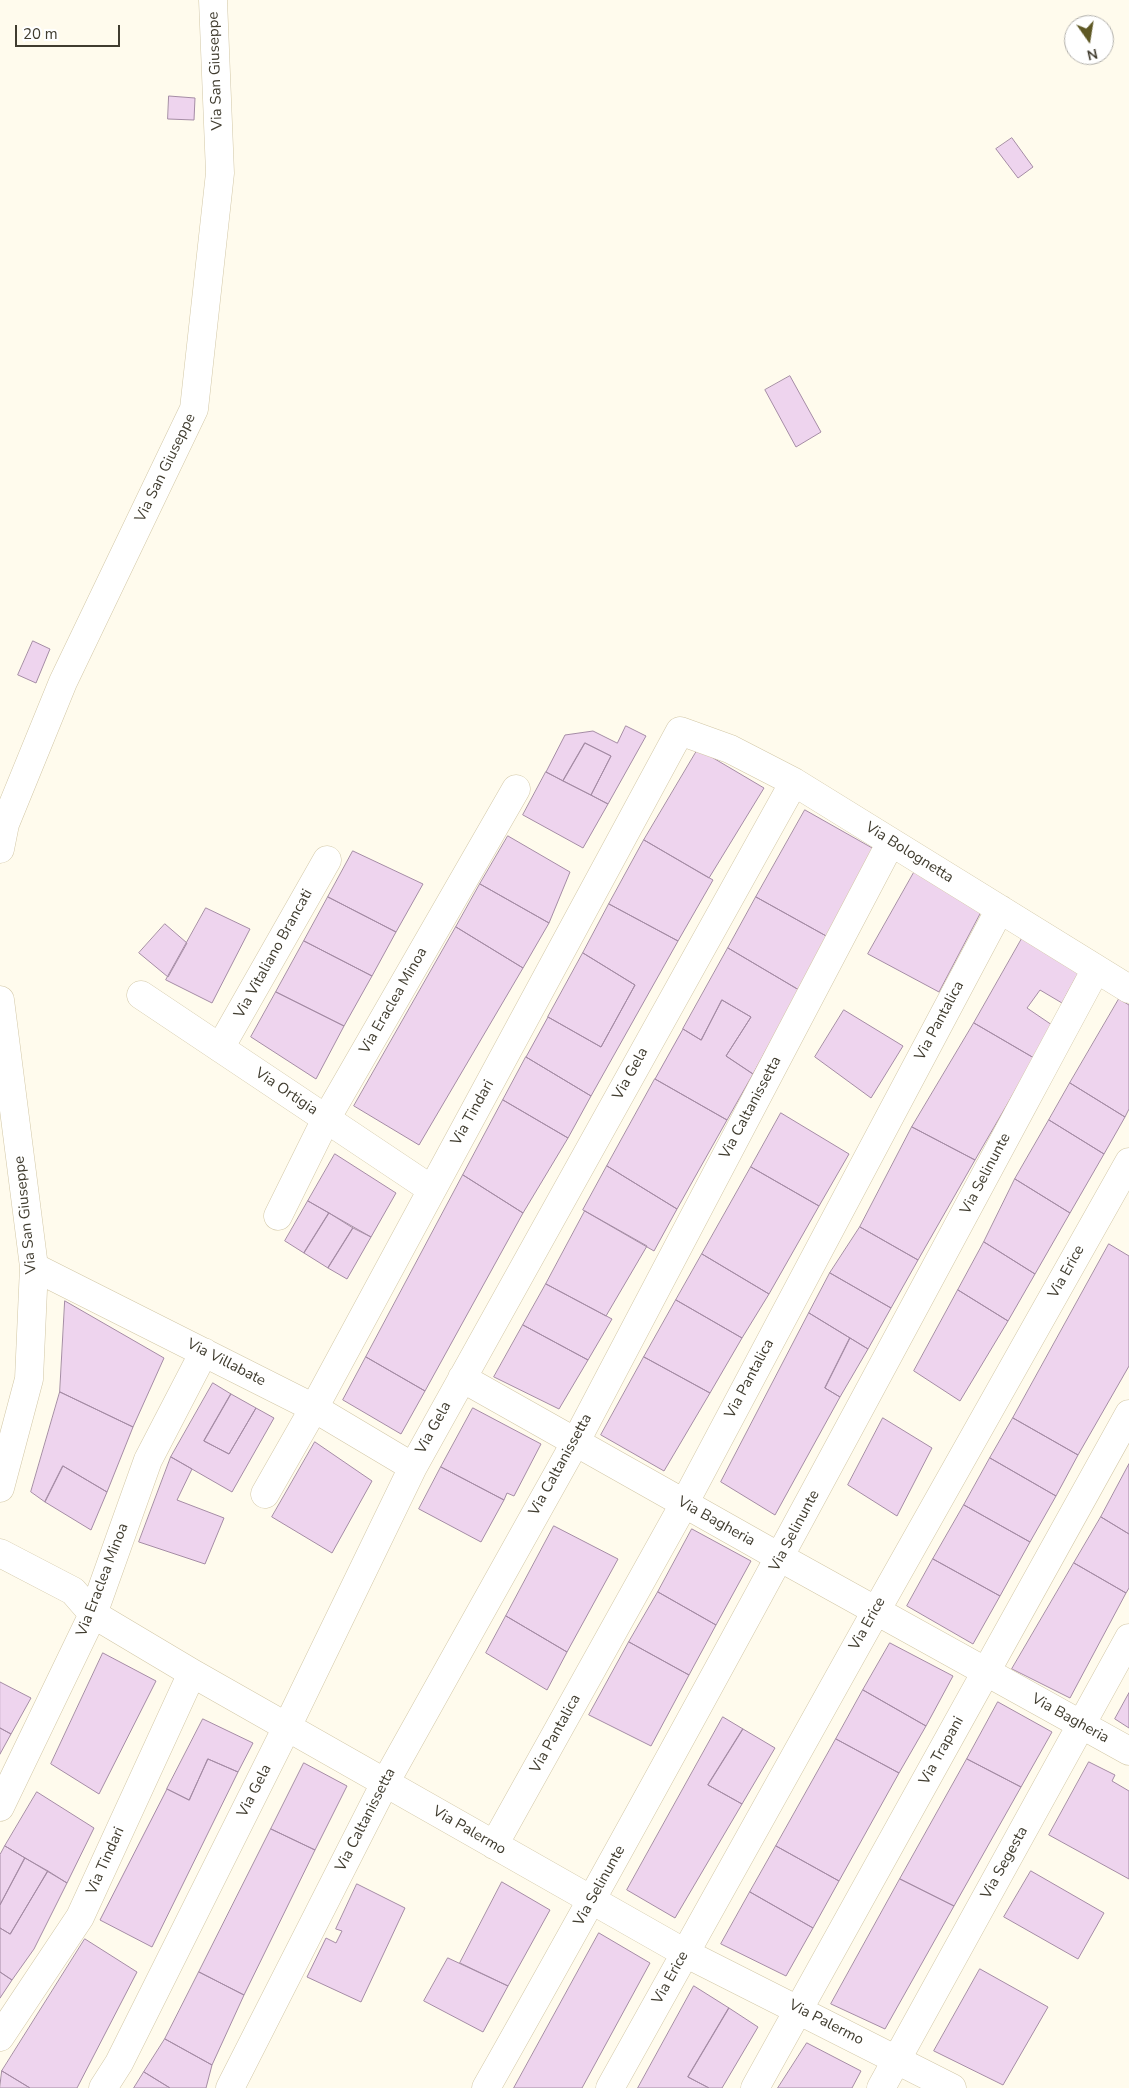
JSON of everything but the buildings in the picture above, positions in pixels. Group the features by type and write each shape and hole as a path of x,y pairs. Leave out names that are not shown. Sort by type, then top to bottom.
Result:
{"street":[{"name":"Via San Giuseppe","path":"0,849 6,824 63,682 194,409 220,173 213,0"},
{"name":"Via Bolognetta","path":"680,731 730,749 794,782 1129,989"},
{"name":"Via Tindari","path":"265,1494 314,1408 680,731"},
{"name":"Via Gela","path":"103,2088 119,2064 287,1727 413,1467 794,782"},
{"name":"Via Eraclea Minoa","path":"278,1216 326,1118 516,789"},
{"name":"Via Caltanissetta","path":"230,2088 385,1783 575,1442 891,842"},
{"name":"Via Vitaliano Brancati","path":"220,1048 327,860"},
{"name":"Via Pantalica","path":"494,1845 684,1504 1000,910"},
{"name":"Via Selinunte","path":"486,2088 781,1558 1096,969"},
{"name":"Via Ortigia","path":"141,995 431,1189"},
{"name":"Via San Giuseppe","path":"0,1000 34,1268 29,1379 0,1488"},
{"name":"Via Erice","path":"610,2088 1129,1162"},
{"name":"Via Villabate","path":"34,1268 314,1408 413,1467"},
{"name":"Via Eraclea Minoa","path":"0,1807 93,1614 148,1460 204,1352"},
{"name":"Via Bagheria","path":"462,1378 1129,1752"},
{"name":"Via Trapani","path":"755,2088 1129,1414"},
{"name":"Via Palermo","path":"0,1553 73,1591 93,1614 192,1673 686,1953 952,2088"},
{"name":"Via Segesta","path":"881,2088 1129,1638"},
{"name":"Via Tindari","path":"0,2037 80,1917 192,1673"}]}
